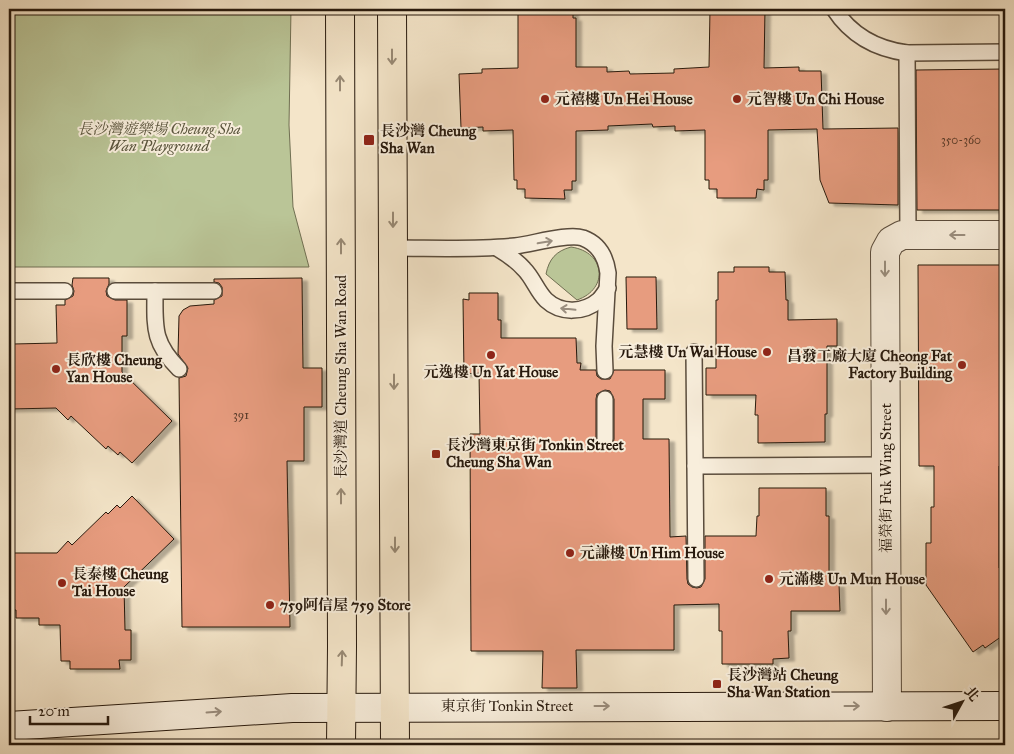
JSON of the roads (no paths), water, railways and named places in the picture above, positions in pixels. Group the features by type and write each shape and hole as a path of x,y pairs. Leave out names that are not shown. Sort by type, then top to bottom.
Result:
{"main road":[{"name":"長沙灣道 Cheung Sha Wan Road","path":"340,9 342,636 340,745"},
{"path":"392,9 395,745"},
{"path":"908,235 1005,235"},
{"name":"福榮街 Fuk Wing Street","path":"887,706 885,252 891,241 896,237 908,235"},
{"name":"東京街 Tonkin Street","path":"9,726 273,708 396,706 1005,706"}],"lane":[{"path":"834,9 850,29 861,38 891,50 907,52 1005,52"},
{"path":"907,52 908,235"},
{"path":"393,248 497,248 572,237 584,238 598,248 607,262 605,370"},
{"path":"497,248 511,256 524,268 547,300 559,308 573,311 588,308 599,300 608,288"},
{"path":"155,290 156,331 164,352 178,369"},
{"path":"9,291 65,291"},
{"path":"115,291 214,291"},
{"path":"694,352 696,579"},
{"path":"605,399 605,439"},
{"path":"695,466 886,465"}],"place":[{"name":"元禧樓 Un Hei House","path":"545,99"},
{"name":"元智樓 Un Chi House","path":"737,99"},
{"name":"長沙灣 Cheung Sha Wan","path":"369,140"},
{"name":"元慧樓 Un Wai House","path":"767,352"},
{"name":"元逸樓 Un Yat House","path":"491,355"},
{"name":"昌發工廠大廈 Cheong Fat Factory Building","path":"962,365"},
{"name":"長欣樓 Cheung Yan House","path":"56,369"},
{"name":"長沙灣東京街 Tonkin Street Cheung Sha Wan","path":"436,454"},
{"name":"元謙樓 Un Him House","path":"570,553"},
{"name":"元滿樓 Un Mun House","path":"769,579"},
{"name":"長泰樓 Cheung Tai House","path":"62,583"},
{"name":"759阿信屋 759 Store","path":"270,605"},
{"name":"長沙灣站 Cheung Sha Wan Station","path":"717,684"}],"park label":[{"name":"長沙灣遊樂場 Cheung Sha Wan Playground","path":"159,138"}]}
